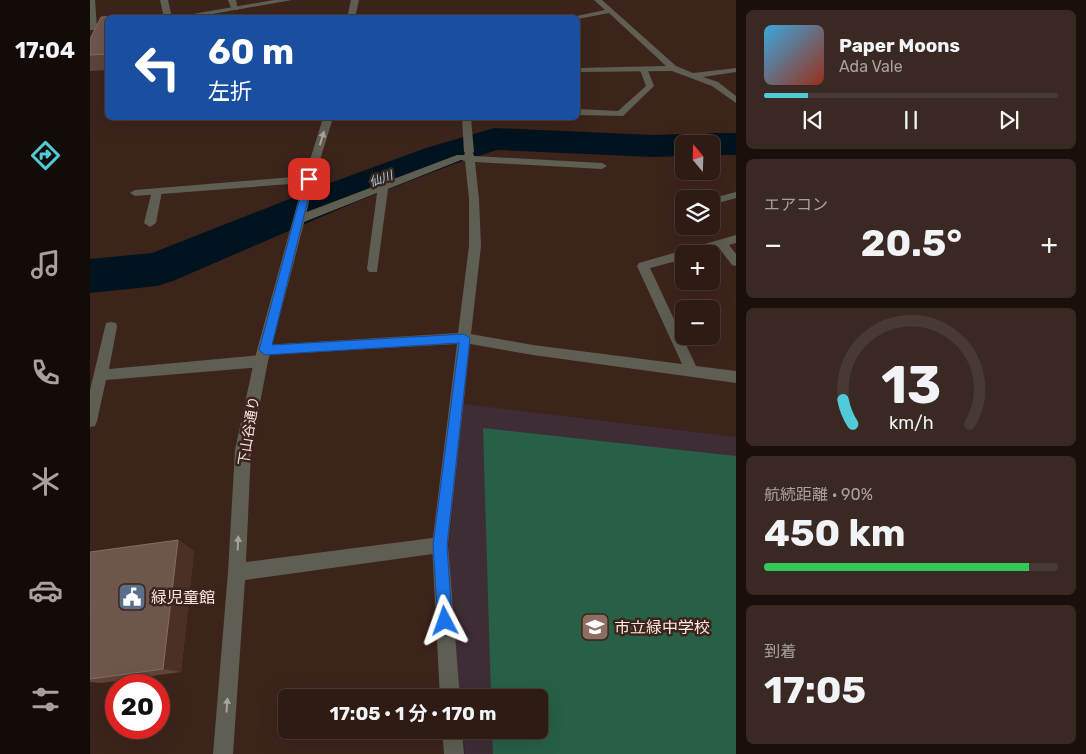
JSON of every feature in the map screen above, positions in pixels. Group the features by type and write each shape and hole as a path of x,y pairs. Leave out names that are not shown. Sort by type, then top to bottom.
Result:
{"street":[{"path":"91,0 91,30 105,27"},
{"path":"164,0 167,15"},
{"path":"232,0 235,8"},
{"path":"192,15 288,0"},
{"path":"352,15 355,0"},
{"path":"598,0 674,68 715,84 736,100"},
{"path":"580,16 610,11"},
{"path":"580,70 674,68"},
{"path":"580,112 620,114 650,86 644,70"},
{"path":"694,75 736,70"},
{"name":"下山谷通り","path":"223,754 237,572 243,450 263,356 309,179 327,120"},
{"path":"449,689 440,545 475,246 474,199 466,120"},
{"path":"300,219 460,157 469,156 602,166"},
{"path":"134,192 309,179"},
{"path":"373,269 383,187"},
{"path":"150,223 157,191"},
{"path":"720,199 736,195"},
{"path":"718,245 736,240"},
{"path":"722,244 736,262"},
{"path":"675,257 643,266 690,370"},
{"path":"90,421 111,326"},
{"path":"100,375 263,356 464,338 533,350 736,377"},
{"path":"237,572 440,545"},
{"path":"453,739 454,754"}],"shaded area":[{"name":"市立緑中学校","path":"463,404 736,437 736,754 465,754 464,739 548,739 548,689 459,689 448,557"}],"green space":[{"name":"市立緑中学校","path":"483,428 736,456 736,754 493,754 492,739 548,739 548,689 491,689"}],"building":[{"path":"101,17 105,17 105,54 90,55 90,39"},
{"path":"178,540 163,669 126,674 105,674 105,677 90,679 90,552"}],"waterway":[{"name":"仙川","path":"90,276 157,269 344,192 440,156 494,139 675,145"},
{"name":"仙川","path":"720,144 736,144"}],"place":[{"name":"緑児童館","path":"132,597"},
{"name":"市立緑中学校","path":"595,627"}],"route":[{"path":"309,179 304,206 265,350 464,338 440,545 445,621"}]}
